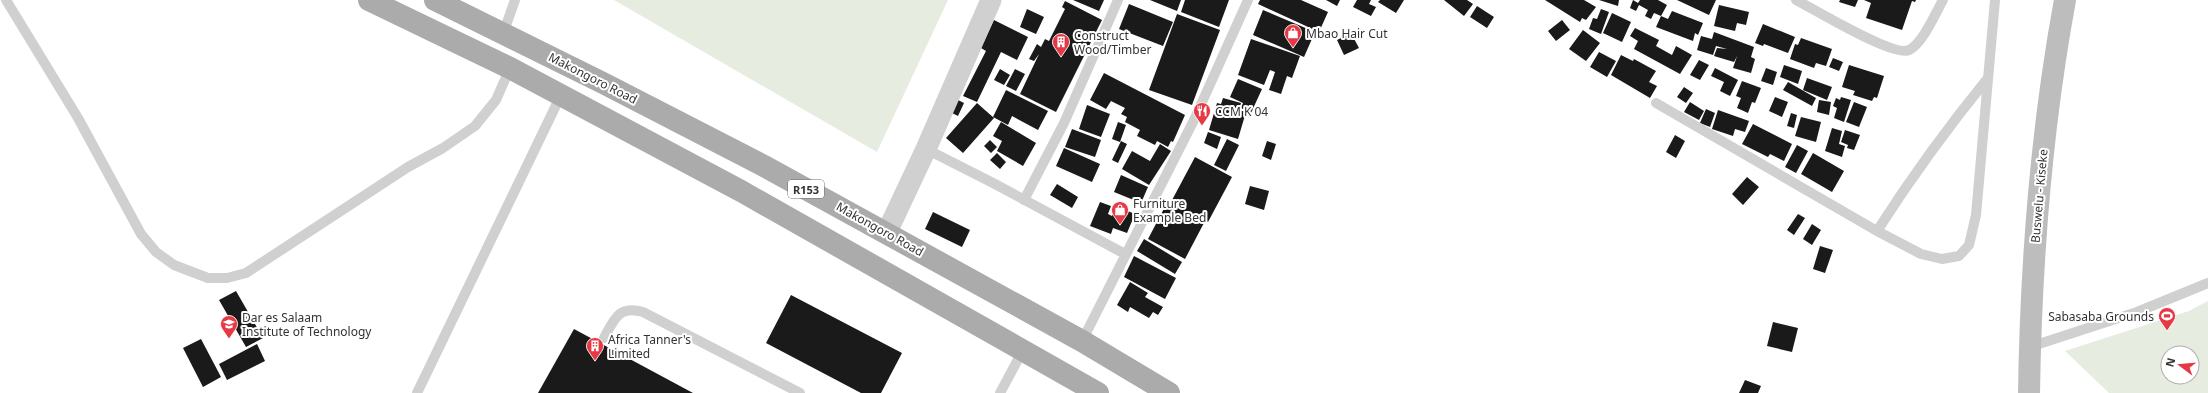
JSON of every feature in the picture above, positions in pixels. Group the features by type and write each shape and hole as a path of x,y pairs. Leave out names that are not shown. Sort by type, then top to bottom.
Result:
{"main road":[{"name":"R153","path":"369,0 510,68 741,191 1098,393"},
{"name":"Makongoro Road","path":"435,0 612,87 887,232 1082,341 1169,393"},
{"name":"Buswelu - Kiseke","path":"2029,393 2033,262 2039,183 2049,96 2065,0"}],"street":[{"path":"887,232 926,149 992,0"}],"lane":[{"path":"6,0 78,118 141,234 156,252 174,265 208,278 227,278 246,273 408,167 450,144 475,126 496,100 510,68"},
{"path":"503,34 515,0"},
{"path":"1024,200 1064,123 1118,0"},
{"path":"1082,341 1194,120 1248,0"},
{"path":"1796,0 1884,46 1903,51 1910,50 1917,44 1943,0"},
{"path":"1656,103 1877,231 1921,254 1942,260 1954,258 1969,245 1976,215 1995,0"},
{"path":"1877,231 1902,192 1956,117 1988,78"},
{"path":"417,393 561,95"},
{"path":"926,149 1125,254"},
{"path":"2030,347 2137,312 2208,283"},
{"path":"604,338 613,320 623,311 632,309 643,312 800,393"},
{"path":"1000,393 1023,350"}],"shaded area":[{"path":"614,0 948,0 877,152"},
{"name":"Sabasaba Grounds","path":"2208,301 2208,393 2109,393 2065,351 2189,311"}],"building":[{"name":"Construct Wood/Timber","path":"1073,0 1104,0 1099,11"},
{"path":"1150,0 1181,0 1177,11"},
{"path":"1185,0 1229,0 1219,27 1181,12"},
{"path":"1260,0 1301,0 1328,12 1319,32 1258,4"},
{"path":"1326,0 1340,0 1337,6"},
{"path":"1357,0 1371,0 1369,4 1376,7 1371,16 1353,7"},
{"path":"1380,0 1404,0 1396,13 1378,2"},
{"path":"1444,0 1467,0 1473,4 1464,16"},
{"path":"1545,0 1584,0 1596,7 1586,20 1582,18 1580,22"},
{"path":"1599,0 1619,0 1618,6"},
{"path":"1633,0 1638,3 1640,0 1658,0 1667,5 1661,16 1654,13 1651,19 1645,16 1648,10 1639,5 1636,11 1630,8"},
{"path":"1677,0 1716,0 1709,15"},
{"path":"1840,0 1858,0 1855,7 1839,2"},
{"path":"1864,0 1916,0 1915,2 1912,1 1902,30 1866,18 1871,3"},
{"name":"Construct Wood/Timber","path":"1065,1 1102,20 1056,112 1020,94 1039,54 1034,61 1029,59 1037,44 1041,47 1045,39 1049,41 1065,9 1062,7"},
{"path":"1129,4 1173,22 1163,46 1119,29"},
{"path":"1719,5 1749,12 1746,25 1737,23 1735,31 1714,26"},
{"path":"1477,6 1494,17 1487,28 1470,17"},
{"path":"1027,9 1044,17 1036,34 1020,27"},
{"path":"1601,9 1609,12 1601,34 1589,29 1593,18 1597,19"},
{"path":"1263,10 1315,32 1304,57 1253,35"},
{"path":"1672,11 1703,23 1698,35 1695,33 1693,41 1656,27 1661,16 1668,19"},
{"path":"1612,13 1631,22 1622,42 1603,33"},
{"path":"1177,14 1220,30 1192,105 1149,90"},
{"path":"994,20 1028,37 1017,60 1001,52 977,102 963,96 986,51 981,48"},
{"path":"1562,20 1570,30 1556,41 1548,31"},
{"path":"1763,24 1795,37 1788,53 1764,44 1763,46 1755,43"},
{"path":"1635,28 1659,40 1656,46 1672,55 1676,46 1692,55 1680,74 1634,49 1638,41 1630,36"},
{"path":"1583,30 1600,43 1586,61 1569,49"},
{"path":"1714,32 1754,47 1751,57 1755,59 1751,73 1733,68 1737,56 1734,62 1714,56 1717,48 1727,49 1716,46 1713,55 1697,50 1701,36 1712,39"},
{"path":"1351,33 1359,48 1344,55 1337,40"},
{"path":"1801,38 1832,49 1826,66 1816,63 1814,68 1790,59 1795,44 1798,45"},
{"path":"1251,39 1300,56 1292,78 1287,76 1281,94 1269,90 1275,72 1270,70 1264,85 1238,75"},
{"path":"1599,52 1616,61 1607,77 1590,67"},
{"path":"1621,55 1633,61 1634,59 1656,71 1649,82 1657,86 1650,98 1611,75"},
{"path":"1833,58 1843,62 1839,71 1829,67"},
{"path":"1699,60 1709,65 1700,80 1690,75"},
{"path":"1784,65 1802,71 1798,84 1780,77"},
{"path":"1849,65 1884,76 1877,98 1874,97 1872,101 1853,95 1855,91 1842,87"},
{"path":"1715,68 1738,80 1730,96 1720,91 1724,82 1711,76"},
{"path":"1766,68 1777,72 1773,85 1761,81"},
{"path":"1000,69 1010,75 1004,85 994,80"},
{"path":"1015,69 1025,74 1016,91 1006,86"},
{"path":"1104,73 1185,115 1173,142 1171,141 1168,147 1157,141 1155,145 1137,136 1140,130 1125,122 1127,117 1121,114 1125,108 1111,101 1106,109 1090,100"},
{"path":"1807,78 1832,87 1827,100 1803,90"},
{"path":"1238,79 1262,89 1251,113 1241,108 1243,103 1230,97"},
{"path":"1742,81 1761,88 1755,103 1752,102 1748,113 1737,108 1741,98 1736,96"},
{"path":"1788,82 1816,98 1812,106 1783,90"},
{"path":"1684,87 1693,93 1686,103 1677,97"},
{"path":"1006,90 1048,111 1038,130 1012,116 1008,125 993,117"},
{"path":"1775,97 1788,102 1782,117 1769,111"},
{"path":"1841,97 1851,100 1844,122 1834,118 1837,108 1833,106 1836,98 1840,100"},
{"path":"1223,98 1241,103 1239,110 1246,112 1238,139 1209,130 1217,103 1221,104"},
{"path":"956,99 964,103 958,116 950,112"},
{"path":"1819,100 1831,102 1829,115 1817,112"},
{"path":"1690,102 1704,111 1699,120 1684,112"},
{"path":"1854,102 1867,107 1859,127 1846,122"},
{"path":"977,103 994,118 963,153 946,138"},
{"path":"1087,105 1110,114 1101,137 1079,129"},
{"path":"1706,109 1715,113 1710,127 1700,123"},
{"path":"1718,110 1749,121 1745,132 1735,129 1733,136 1712,129"},
{"path":"1791,113 1797,115 1794,128 1787,126"},
{"path":"1801,117 1821,122 1816,142 1795,136"},
{"path":"1001,122 1036,143 1023,166 997,151 1002,141 993,136"},
{"path":"1118,122 1126,125 1120,142 1112,139"},
{"path":"1753,124 1792,144 1784,161 1770,154 1768,157 1742,144"},
{"path":"1832,128 1842,131 1839,144 1845,146 1842,157 1825,151"},
{"path":"1072,129 1101,140 1095,157 1065,147"},
{"path":"1845,130 1860,135 1854,150 1847,148 1848,145 1841,142"},
{"path":"1208,132 1221,137 1217,149 1204,143"},
{"path":"1675,135 1685,141 1676,158 1666,152"},
{"path":"1227,139 1239,145 1226,171 1214,165"},
{"path":"990,140 997,147 991,153 984,146"},
{"path":"1121,141 1127,144 1118,163 1112,160"},
{"path":"1267,141 1276,144 1271,160 1262,156"},
{"path":"1160,144 1171,151 1149,185 1122,169 1132,151 1150,161"},
{"path":"1797,145 1808,151 1796,173 1785,167"},
{"path":"1064,148 1100,164 1092,182 1056,166"},
{"path":"997,153 1006,162 1000,169 990,160"},
{"path":"1813,153 1844,171 1832,192 1801,174"},
{"path":"1195,157 1232,177 1208,222 1201,218 1205,221 1185,259 1148,239 1168,201 1171,202"},
{"path":"1121,175 1148,187 1141,203 1114,192"},
{"path":"1747,177 1759,187 1743,205 1732,194"},
{"path":"1057,184 1078,197 1072,208 1050,195"},
{"path":"1250,186 1269,191 1264,210 1245,204"},
{"path":"1100,202 1111,206 1108,214 1112,216 1116,206 1135,214 1127,233 1113,228 1111,234 1090,226"},
{"path":"933,212 970,230 962,247 925,229"},
{"path":"1798,214 1805,218 1794,235 1787,230"},
{"path":"1812,224 1821,230 1812,245 1803,239"},
{"path":"1144,239 1182,262 1175,274 1137,251"},
{"path":"1820,246 1833,250 1825,273 1813,269"},
{"path":"1134,256 1176,278 1165,299 1124,277"},
{"path":"1130,282 1148,293 1145,297 1163,307 1158,315 1153,312 1149,318 1130,307 1128,312 1117,305"},
{"path":"236,291 263,338 246,347 219,300"},
{"path":"791,295 902,353 881,393 861,393 766,343"},
{"path":"1773,322 1798,328 1792,352 1767,346"},
{"name":"Africa Tanner's Limited","path":"574,329 693,393 538,393"},
{"path":"201,339 221,377 203,387 183,348"},
{"path":"257,344 265,361 227,380 219,364"},
{"path":"1745,380 1761,386 1758,393 1739,393"}],"place":[{"name":"Mbao Hair Cut","path":"1293,48"},
{"name":"Construct Wood/Timber","path":"1061,57"},
{"name":"CCM K 04","path":"1202,126"},
{"name":"Furniture Example Bed","path":"1120,225"},
{"name":"Sabasaba Grounds","path":"2167,331"},
{"name":"Dar es Salaam Institute of Technology","path":"229,339"},
{"name":"Africa Tanner's Limited","path":"595,361"}]}
